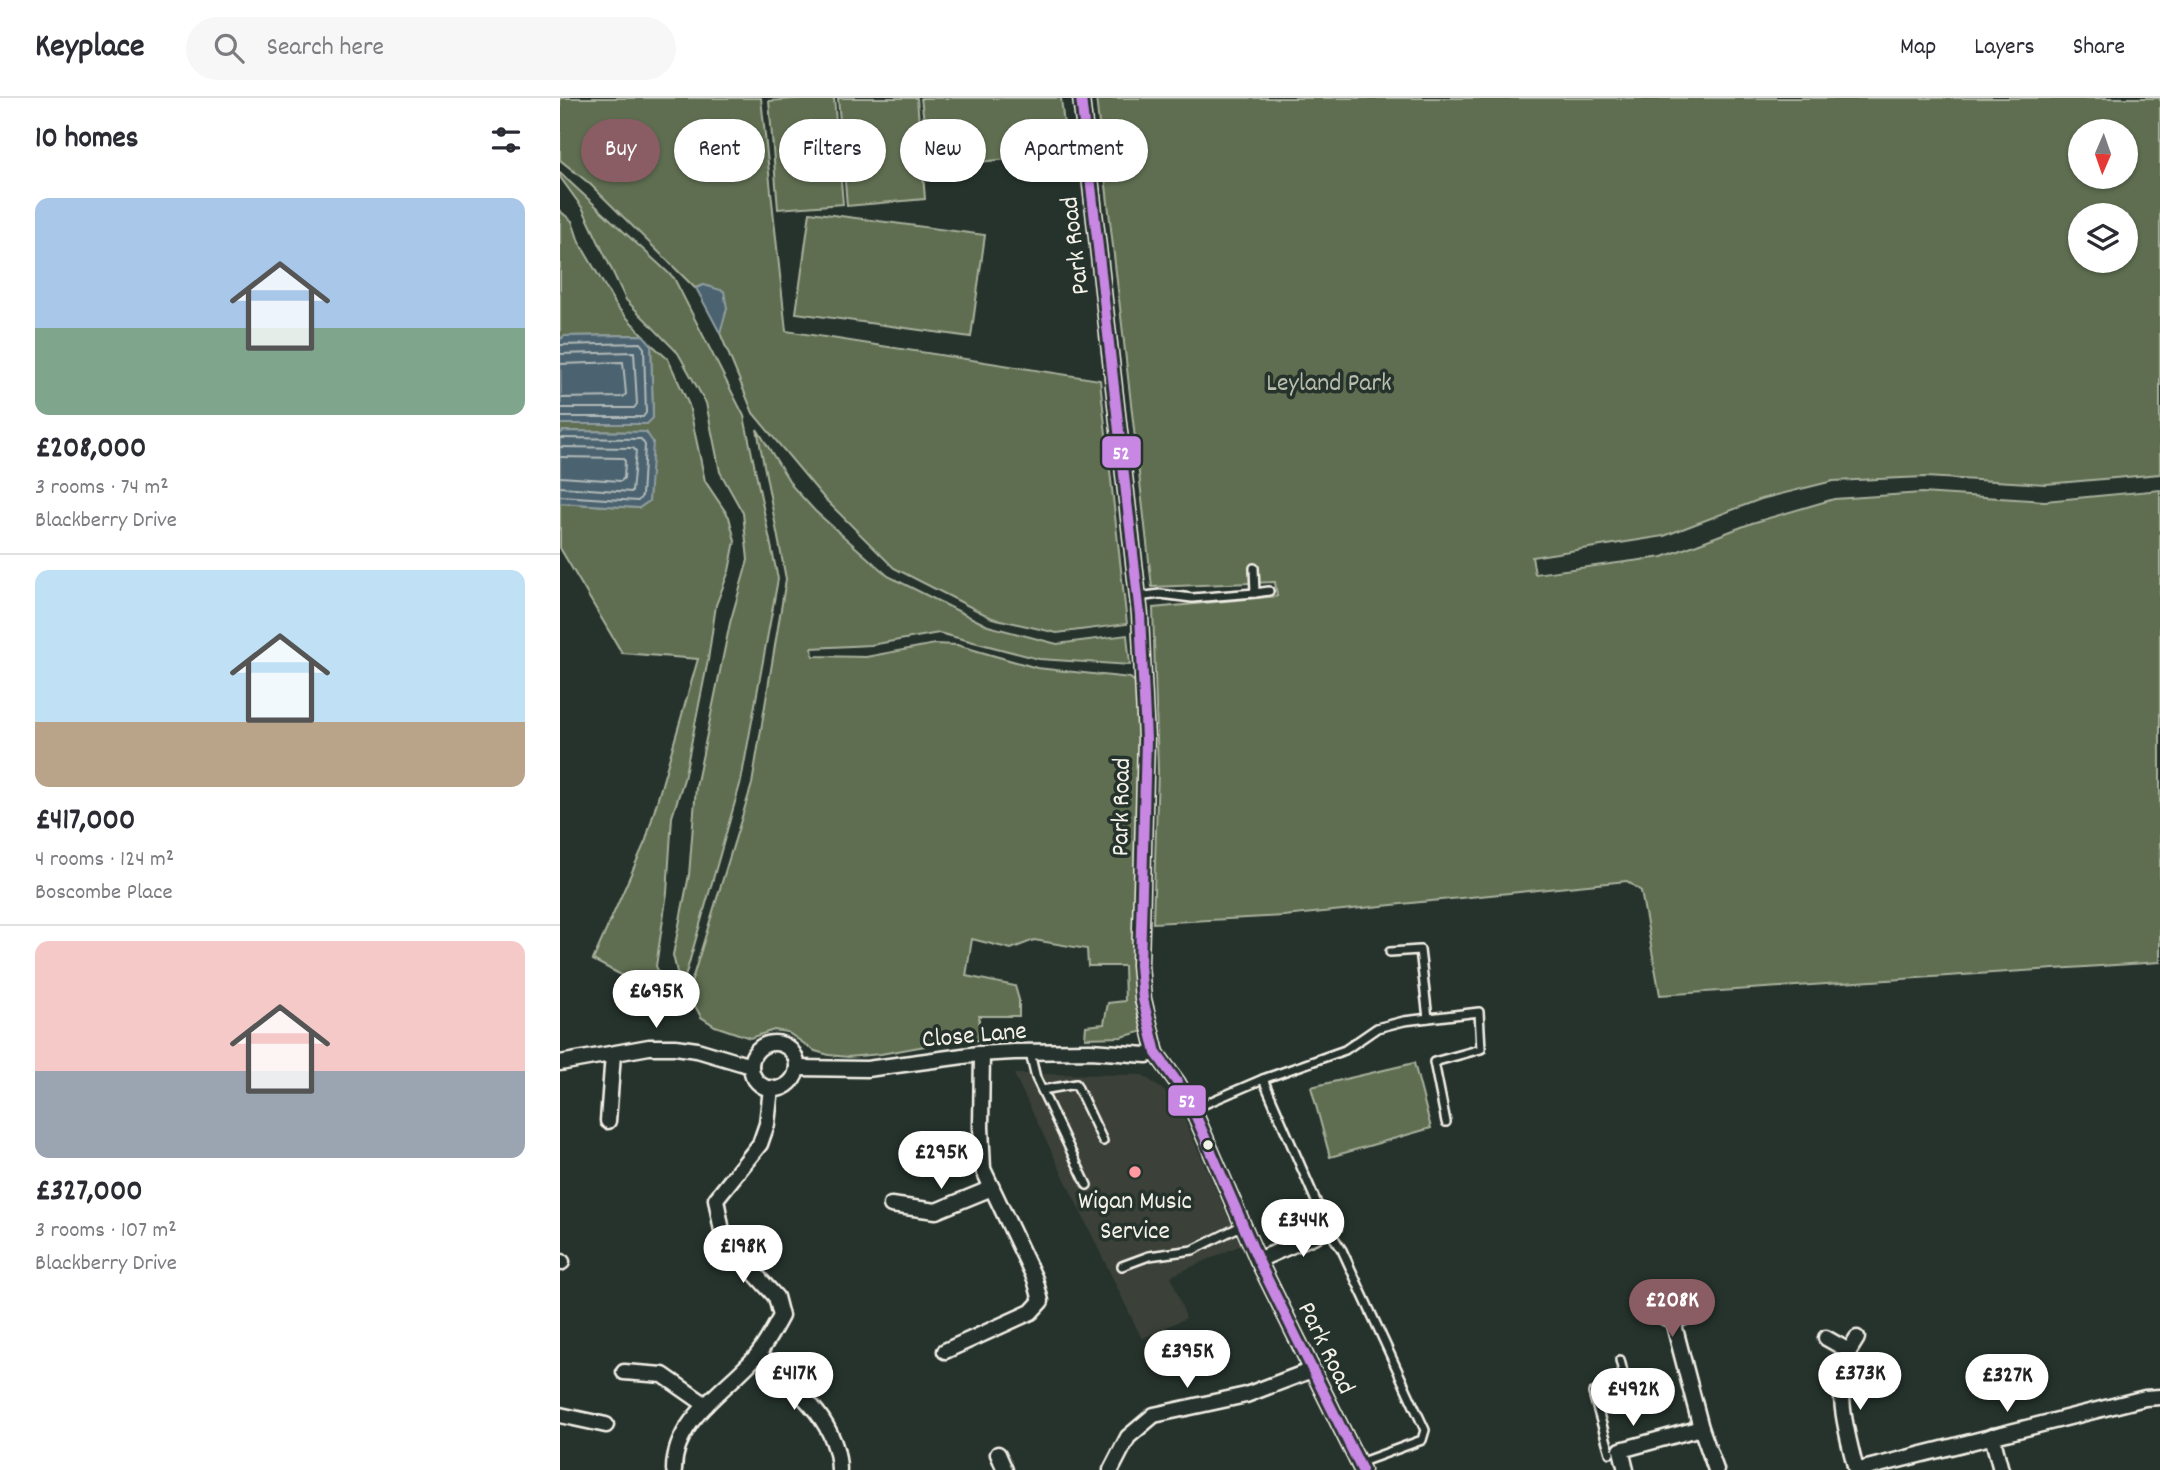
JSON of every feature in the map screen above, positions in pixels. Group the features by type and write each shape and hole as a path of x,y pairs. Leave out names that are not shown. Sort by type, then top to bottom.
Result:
{"street":[{"name":"Park Road","path":"1081,98 1145,675 1146,739 1140,965 1143,999 1156,1053 1193,1109 1258,1259 1360,1466"},
{"path":"774,1043 788,1048 796,1060 797,1068 786,1086 771,1088 755,1079 751,1066 760,1048 774,1043"},
{"path":"560,1063 649,1048 675,1047 697,1050 751,1066"},
{"name":"Close Lane","path":"797,1068 867,1069 982,1054 1090,1051 1147,1055 1156,1053"},
{"path":"608,1121 613,1054"},
{"path":"945,1351 1031,1312 1041,1301 1035,1279 983,1169 982,1054"},
{"path":"674,1470 684,1433 706,1405 758,1354 780,1316 776,1297 730,1246 722,1231 716,1199 761,1144 767,1124 771,1088"},
{"path":"610,1095 626,1096"},
{"path":"891,1205 936,1211 992,1188"},
{"path":"1258,1259 1331,1228"},
{"path":"1658,1314 1673,1321 1688,1316"},
{"path":"1673,1321 1701,1428 1716,1470"},
{"path":"1826,1338 1853,1345 1842,1378 1841,1405 1858,1470 2145,1398 2160,1397"},
{"path":"758,1354 809,1402 832,1436 839,1470"},
{"path":"1111,1470 1128,1437 1154,1415 1246,1395 1312,1370"},
{"path":"624,1372 663,1375 706,1405"},
{"path":"560,1415 606,1425"},
{"path":"1626,1470 1613,1452 1701,1428"},
{"path":"1992,1436 2001,1470"},
{"path":"998,1454 1005,1470"}],"lane":[{"path":"1254,568 1255,593"},
{"path":"1138,597 1160,594 1192,598 1269,592"},
{"path":"1390,952 1420,950 1428,1018"},
{"path":"1193,1109 1263,1079 1345,1050 1377,1028 1404,1021 1479,1012 1481,1049 1434,1062 1446,1122"},
{"path":"1030,1052 1036,1078 1087,1185"},
{"path":"1263,1079 1424,1430 1422,1440 1360,1466"},
{"path":"1042,1090 1076,1084 1103,1141"},
{"path":"1122,1266 1149,1256 1193,1250 1243,1225"},
{"path":"1613,1452 1593,1393 1626,1384 1620,1360"}],"shaded area":[{"name":"Wigan Music Service","path":"1014,1074 1143,1075 1175,1099 1241,1245 1171,1276 1186,1318 1142,1339"}],"green space":[{"path":"560,98 761,98 763,119 674,119 674,182 765,182 765,135 786,331 1100,380 1127,624 1057,633 992,618 894,568 824,498 753,413 720,333 727,308 704,285 695,288 588,182 660,182 660,119 581,119 581,177 560,160"},
{"path":"834,98 836,119 779,119 779,182 841,182 843,204 778,209 769,101"},
{"path":"838,98 917,98 919,119 900,119 900,182 924,182 925,199 847,206 845,182 886,182 886,119 840,119"},
{"path":"921,98 1061,98 1063,119 1000,119 1000,160 986,161 986,119 924,119"},
{"name":"Leyland Park","path":"1096,98 2160,98 2160,474 2046,484 1925,477 1833,481 1761,499 1664,536 1532,557 1535,574 1663,557 1752,523 1834,499 1922,493 2045,501 2160,490 2160,962 1660,995 1641,891 1627,881 1284,916 1153,923 1158,771 1153,608 1277,596 1275,582 1152,587 1106,182 1148,182 1148,119 1098,119"},
{"path":"560,173 674,278 744,416 778,579 741,781 685,977 680,985 673,955 689,875 696,787 730,623 748,560 743,513 720,472 706,403 678,353 626,300 583,209 560,177"},
{"path":"560,211 572,221 579,242 617,307 643,335 564,336 560,340"},
{"path":"810,212 985,235 971,337 796,313"},
{"path":"651,344 668,359 689,405 705,481 729,517 735,541 729,571 716,605 684,779 672,817 667,893 656,966 672,1002 593,960 646,840 698,659 622,653 560,548 560,503 639,508 649,501 652,442 646,432 563,431 560,435 560,423 653,418"},
{"path":"757,429 793,487 815,511 888,576 988,626 1057,644 1127,635 1130,665 1039,659 939,633 871,645 812,648 813,656 866,657 935,644 957,645 1037,668 1130,678 1138,684 1139,770 1134,944 1144,1031 1121,1037 1085,1038 1086,1026 1104,1024 1108,1003 1125,1001 1124,966 1088,966 1087,949 1034,940 1011,949 972,939 966,976 1015,986 1019,1000 1019,1016 979,1016 979,1040 947,1042 848,1057 815,1051 787,1032 774,1030 750,1038 715,1026 701,1017 688,993 752,784 786,579"},
{"path":"1414,1063 1431,1128 1330,1157 1311,1087"}],"water":[{"path":"704,285 724,291 727,308 720,333 696,288"},
{"path":"643,335 651,344 653,418 647,424 561,424 560,340 564,336"},
{"path":"563,431 646,432 653,442 649,501 639,508 560,503 560,435"}],"transit line":[{"name":"52","path":"1081,98 1140,615 1146,739 1140,965 1143,999 1156,1053 1194,1112 1258,1260 1362,1470"}],"place":[{"name":"Wigan Music Service","path":"1135,1172"}]}
